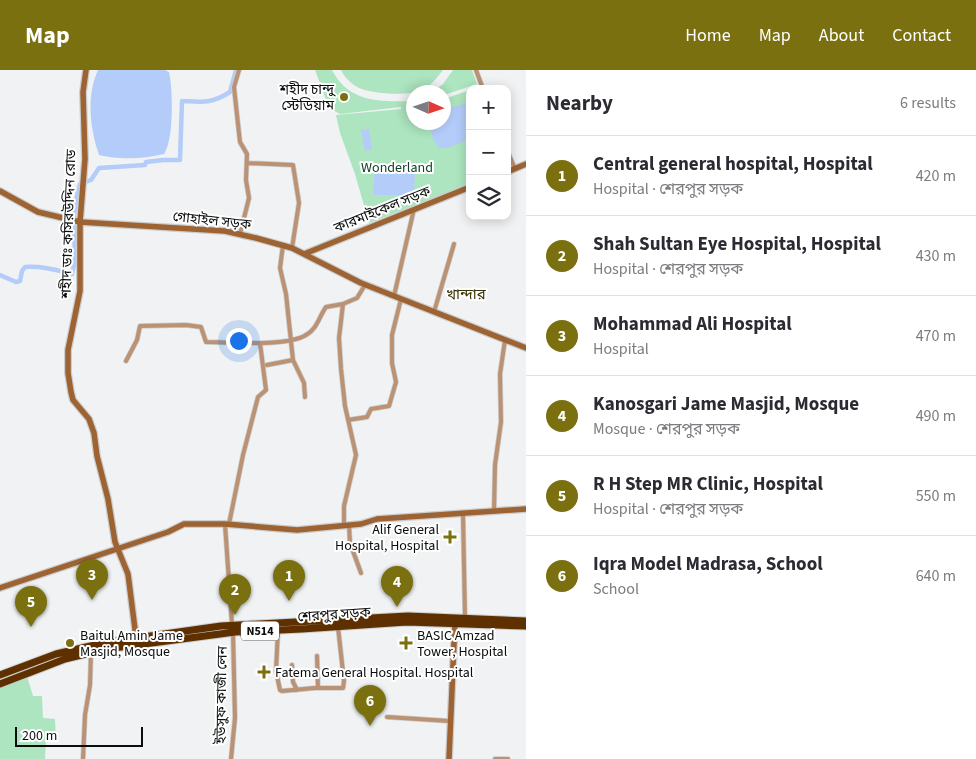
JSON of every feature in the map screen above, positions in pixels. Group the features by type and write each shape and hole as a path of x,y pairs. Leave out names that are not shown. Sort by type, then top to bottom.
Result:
{"highway":[{"name":"শেরপুর সড়ক","path":"0,684 90,649 136,637 371,617 526,626"},
{"name":"শেরপুর সড়ক","path":"0,675 56,654 136,644 233,628 278,630 455,621 465,618 526,621"}],"street":[{"name":"শহীদ ডাঃ কসিরউদ্দিন রোড","path":"86,70 83,92 83,186 76,221 80,291 68,350 68,373 73,400 89,419 94,433 97,456 118,549 128,574 136,637"},
{"path":"239,70 234,87 240,142 247,154 246,180 249,198 244,211 240,234"},
{"path":"476,70 482,85"},
{"path":"511,161 514,169"},
{"path":"247,163 293,165 299,203 292,248"},
{"path":"511,170 526,164"},
{"name":"কারমাইকেল সড়ক","path":"304,254 466,189"},
{"name":"গোহাইল সড়ক","path":"0,191 38,212 76,221 218,231 240,234 283,245 365,285 526,348"},
{"path":"348,420 367,417 371,409 389,406 396,382 392,363 392,334 414,209"},
{"path":"434,312 454,244"},
{"path":"283,245 280,268 286,294 290,340 293,360 304,383 305,397"},
{"path":"126,361 137,340 140,326 186,325 201,327 206,342 260,343 290,340 306,336 316,326 326,307 342,304 357,298 365,285"},
{"path":"342,304 339,353 348,420 356,455 344,506 350,543 361,573"},
{"path":"494,512 494,465 501,422 500,374 505,340"},
{"name":"ইউসুফ কাজী লেন","path":"231,759 235,718 233,628 227,524 258,397 266,390 260,343"},
{"path":"267,365 293,360"},
{"path":"0,588 168,532 184,524 227,524 296,530 361,524 377,519 526,509"},
{"path":"463,512 465,618"},
{"path":"448,759 455,621"},
{"path":"278,630 276,671 278,684 282,692 318,688 343,688 338,626"},
{"path":"83,759 90,649"},
{"path":"317,656 318,688"},
{"path":"292,665 293,682 297,690"},
{"path":"387,717 449,721"},
{"path":"495,759 508,759"}],"green space":[{"name":"Wonderland","path":"315,70 332,70 347,89 357,95 378,100 406,101 406,130 451,130 451,97 466,91 466,186 369,223 336,115 401,109 401,107 340,114 329,108"},
{"path":"341,70 443,70 429,85 406,85 406,93 397,94 379,93 357,87"},
{"path":"453,70 472,70 477,84 466,85 466,88 451,93 451,85 442,85"},
{"path":"27,676 33,696 42,696 43,718 55,719 56,739 46,740 45,759 0,759 0,687"}],"water":[{"path":"98,70 165,70 169,72 172,101 171,126 170,137 164,154 132,158 115,158 99,155 93,134 91,112 92,91"},
{"path":"466,103 466,141 447,148 439,148 430,130 451,130 451,108"},
{"path":"369,129 372,150 365,151 361,130"},
{"path":"375,166 415,167 414,195 373,195"}],"waterway":[{"path":"0,275 16,282 20,281 25,267 49,269 72,274 75,255 74,213 80,184 91,180 99,168 145,165 146,162 163,160 180,160 182,101 196,102 218,99 230,92 236,70"}],"place":[{"name":"শহীদ চান্দু স্টেডিয়াম","path":"344,97"},
{"name":"Alif General Hospital, Hospital","path":"450,537"},
{"name":"Mohammad Ali Hospital","path":"92,600"},
{"name":"Central general hospital, Hospital","path":"289,601"},
{"name":"Kanosgari Jame Masjid, Mosque","path":"397,607"},
{"name":"Shah Sultan Eye Hospital, Hospital","path":"235,615"},
{"name":"R H Step MR Clinic, Hospital","path":"31,627"},
{"name":"Baitul Amin Jame Masjid, Mosque","path":"70,643"},
{"name":"BASIC Amzad Tower, Hospital","path":"406,643"},
{"name":"Fatema General Hospital. Hospital","path":"264,672"},
{"name":"Iqra Model Madrasa, School","path":"370,726"}],"district":[{"name":"খান্দার","path":"466,294"}]}
